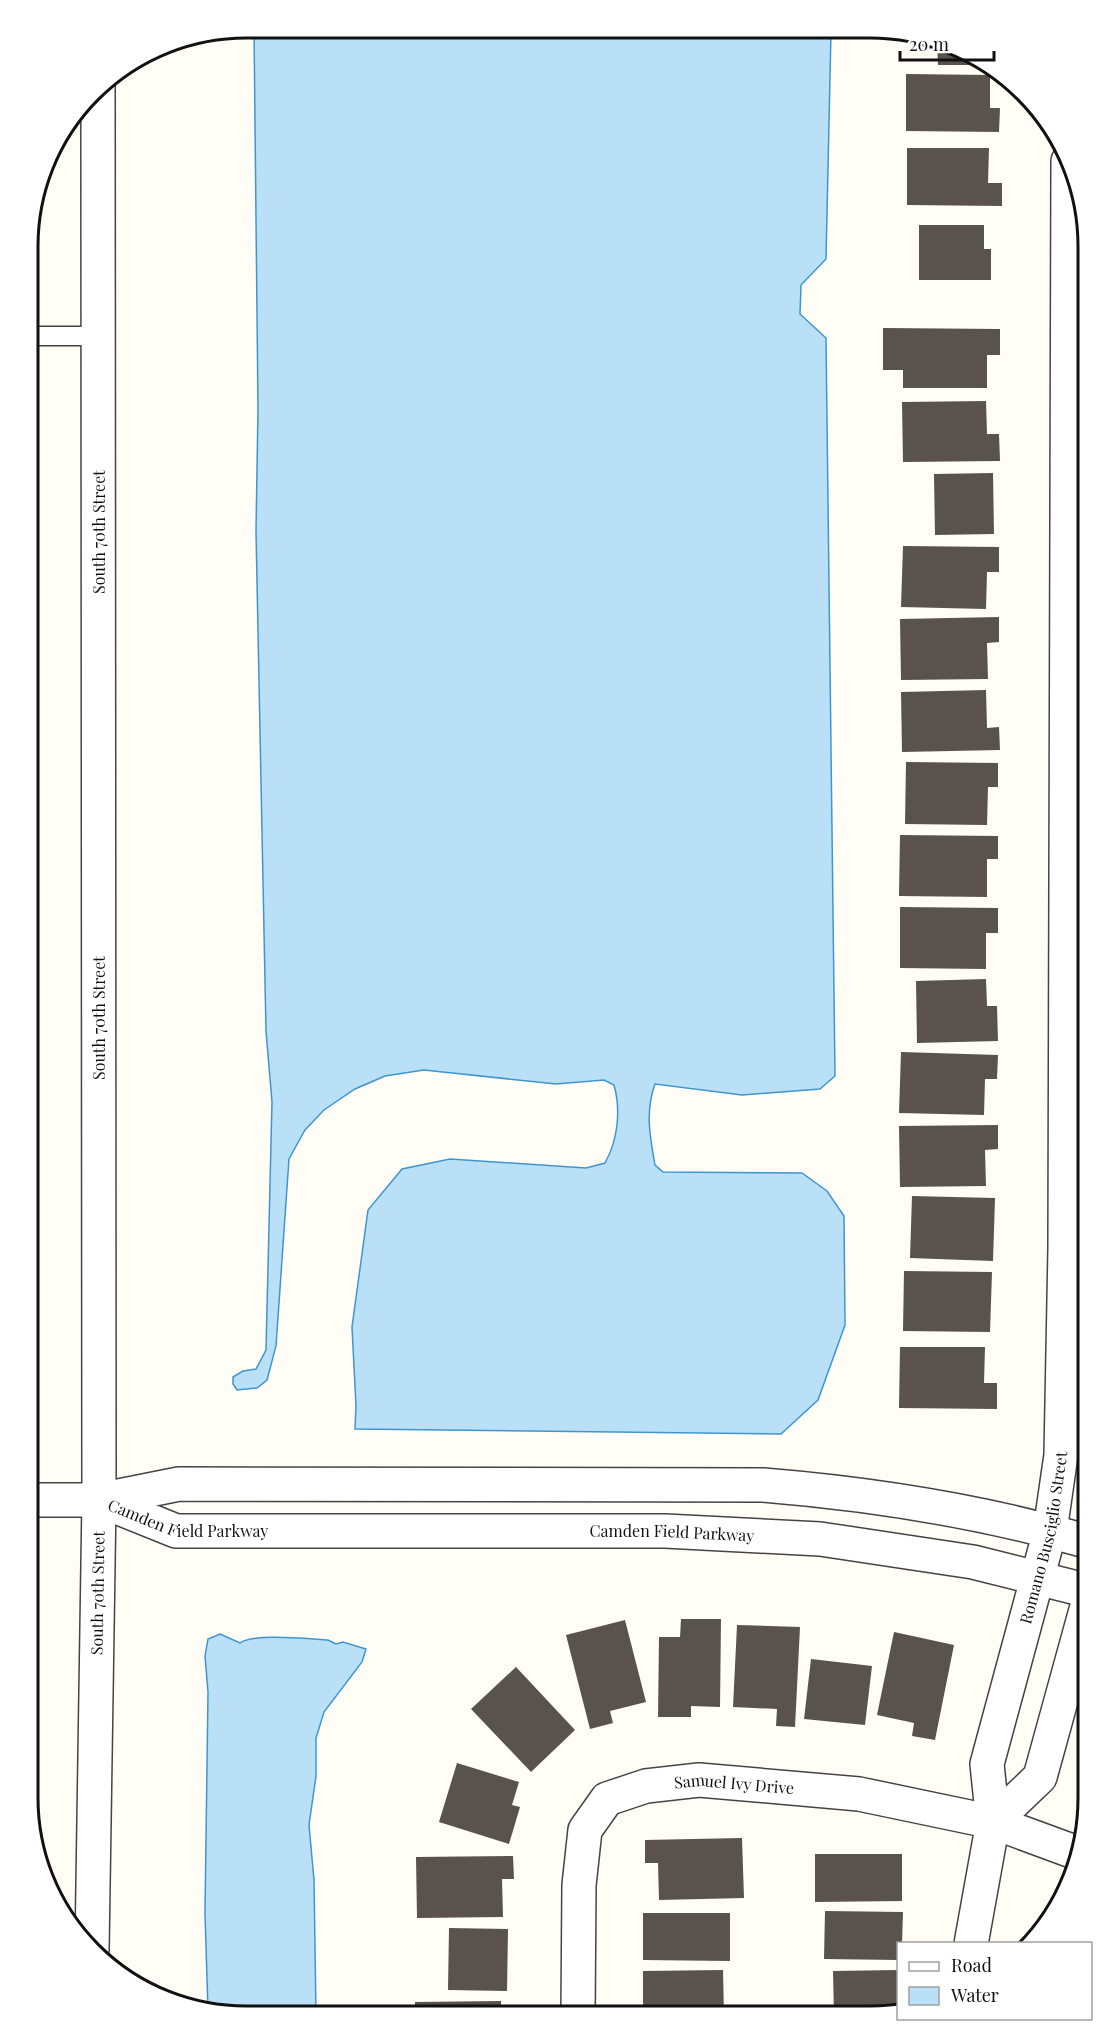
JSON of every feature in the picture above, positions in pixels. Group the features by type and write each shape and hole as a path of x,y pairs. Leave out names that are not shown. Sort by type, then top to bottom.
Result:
{"street":[{"name":"South 70th Street","path":"92,1939 99,1500 98,99"},
{"name":"Romano Busciglio Street","path":"1072,197 1078,255"},
{"name":"Romano Busciglio Street","path":"971,1942 971,1932 993,1822 987,1764 1050,1531 1061,1455 1077,1249 1078,756"},
{"name":"Camden Field Parkway","path":"99,1500 179,1484 763,1485 889,1499 1050,1531 1078,1539"},
{"path":"38,1500 99,1500"},
{"name":"Camden Field Parkway","path":"99,1500 176,1531 752,1534 896,1548 1038,1577 1078,1588"},
{"path":"993,1822 1040,1777 1078,1639"},
{"name":"Samuel Ivy Drive","path":"578,2006 579,1885 585,1830 607,1799 646,1786 699,1780 859,1794 993,1822 1071,1851"}],"lane":[{"path":"38,336 98,336"}],"water":[{"path":"254,38 831,38 826,259 801,285 800,314 826,338 835,1076 820,1089 742,1095 655,1084 649,1114 655,1165 663,1172 802,1173 827,1191 844,1216 845,1325 818,1400 781,1434 355,1429 352,1327 368,1210 402,1169 450,1159 586,1168 605,1163 613,1145 618,1115 614,1085 604,1080 556,1084 424,1070 385,1076 355,1089 324,1110 305,1130 289,1159 276,1346 267,1380 257,1388 237,1390 233,1384 233,1377 243,1371 256,1369 266,1350 272,1102 266,1031 256,531 258,409"},
{"path":"220,1634 240,1643 269,1637 328,1640 336,1644 343,1642 366,1649 362,1662 324,1712 316,1738 316,1776 309,1825 314,1880 316,2006 246,2006 208,2002 205,1913 208,1692 205,1656 208,1639"}],"building":[{"path":"937,49 972,65 938,65"},
{"path":"906,74 990,76 990,108 1000,108 999,132 906,131"},
{"path":"907,148 989,148 988,183 1002,183 1002,206 907,205"},
{"path":"919,225 984,225 984,249 991,249 991,280 919,280"},
{"path":"883,328 1000,329 1000,355 987,355 987,388 903,388 903,370 883,370"},
{"path":"986,401 987,434 999,434 1000,461 903,462 902,402"},
{"path":"993,473 994,534 935,535 934,474"},
{"path":"903,546 999,547 999,572 987,572 986,609 901,607"},
{"path":"999,617 999,642 987,643 988,679 901,680 900,619"},
{"path":"986,690 987,728 999,727 1000,750 902,752 901,692"},
{"path":"906,762 998,763 998,787 988,787 987,825 905,824"},
{"path":"900,835 998,836 998,859 987,859 987,897 899,896"},
{"path":"900,907 998,908 998,933 986,933 986,969 900,968"},
{"path":"986,979 987,1006 997,1006 998,1041 917,1043 916,981"},
{"path":"901,1052 998,1055 997,1079 985,1079 984,1115 899,1113"},
{"path":"998,1125 998,1149 985,1150 986,1186 900,1187 899,1126"},
{"path":"912,1196 995,1198 993,1261 910,1258"},
{"path":"904,1271 992,1272 990,1332 903,1331"},
{"path":"900,1347 985,1347 984,1383 997,1383 997,1409 899,1408"},
{"path":"681,1619 721,1619 720,1707 691,1706 691,1717 658,1717 659,1637 680,1637"},
{"path":"625,1620 646,1702 610,1711 613,1723 590,1729 566,1635"},
{"path":"737,1625 800,1627 795,1727 776,1726 777,1709 733,1707"},
{"path":"894,1632 954,1645 935,1740 912,1736 914,1723 877,1715"},
{"path":"811,1659 872,1666 865,1725 804,1719"},
{"path":"516,1667 575,1730 531,1772 471,1709"},
{"path":"457,1763 519,1782 512,1805 520,1807 509,1844 439,1822"},
{"path":"742,1838 744,1898 659,1900 658,1863 645,1863 645,1840"},
{"path":"815,1854 902,1854 902,1901 815,1902"},
{"path":"513,1856 514,1879 502,1879 503,1917 417,1918 416,1857"},
{"path":"825,1911 903,1912 902,1942 897,1942 897,1960 824,1959"},
{"path":"643,1913 730,1913 730,1961 643,1960"},
{"path":"449,1928 508,1929 507,1991 448,1990"},
{"path":"723,1970 724,2006 643,2006 643,1971"},
{"path":"897,1970 897,2004 834,2006 833,1971"},
{"path":"501,2001 501,2006 415,2006 415,2002"}]}
